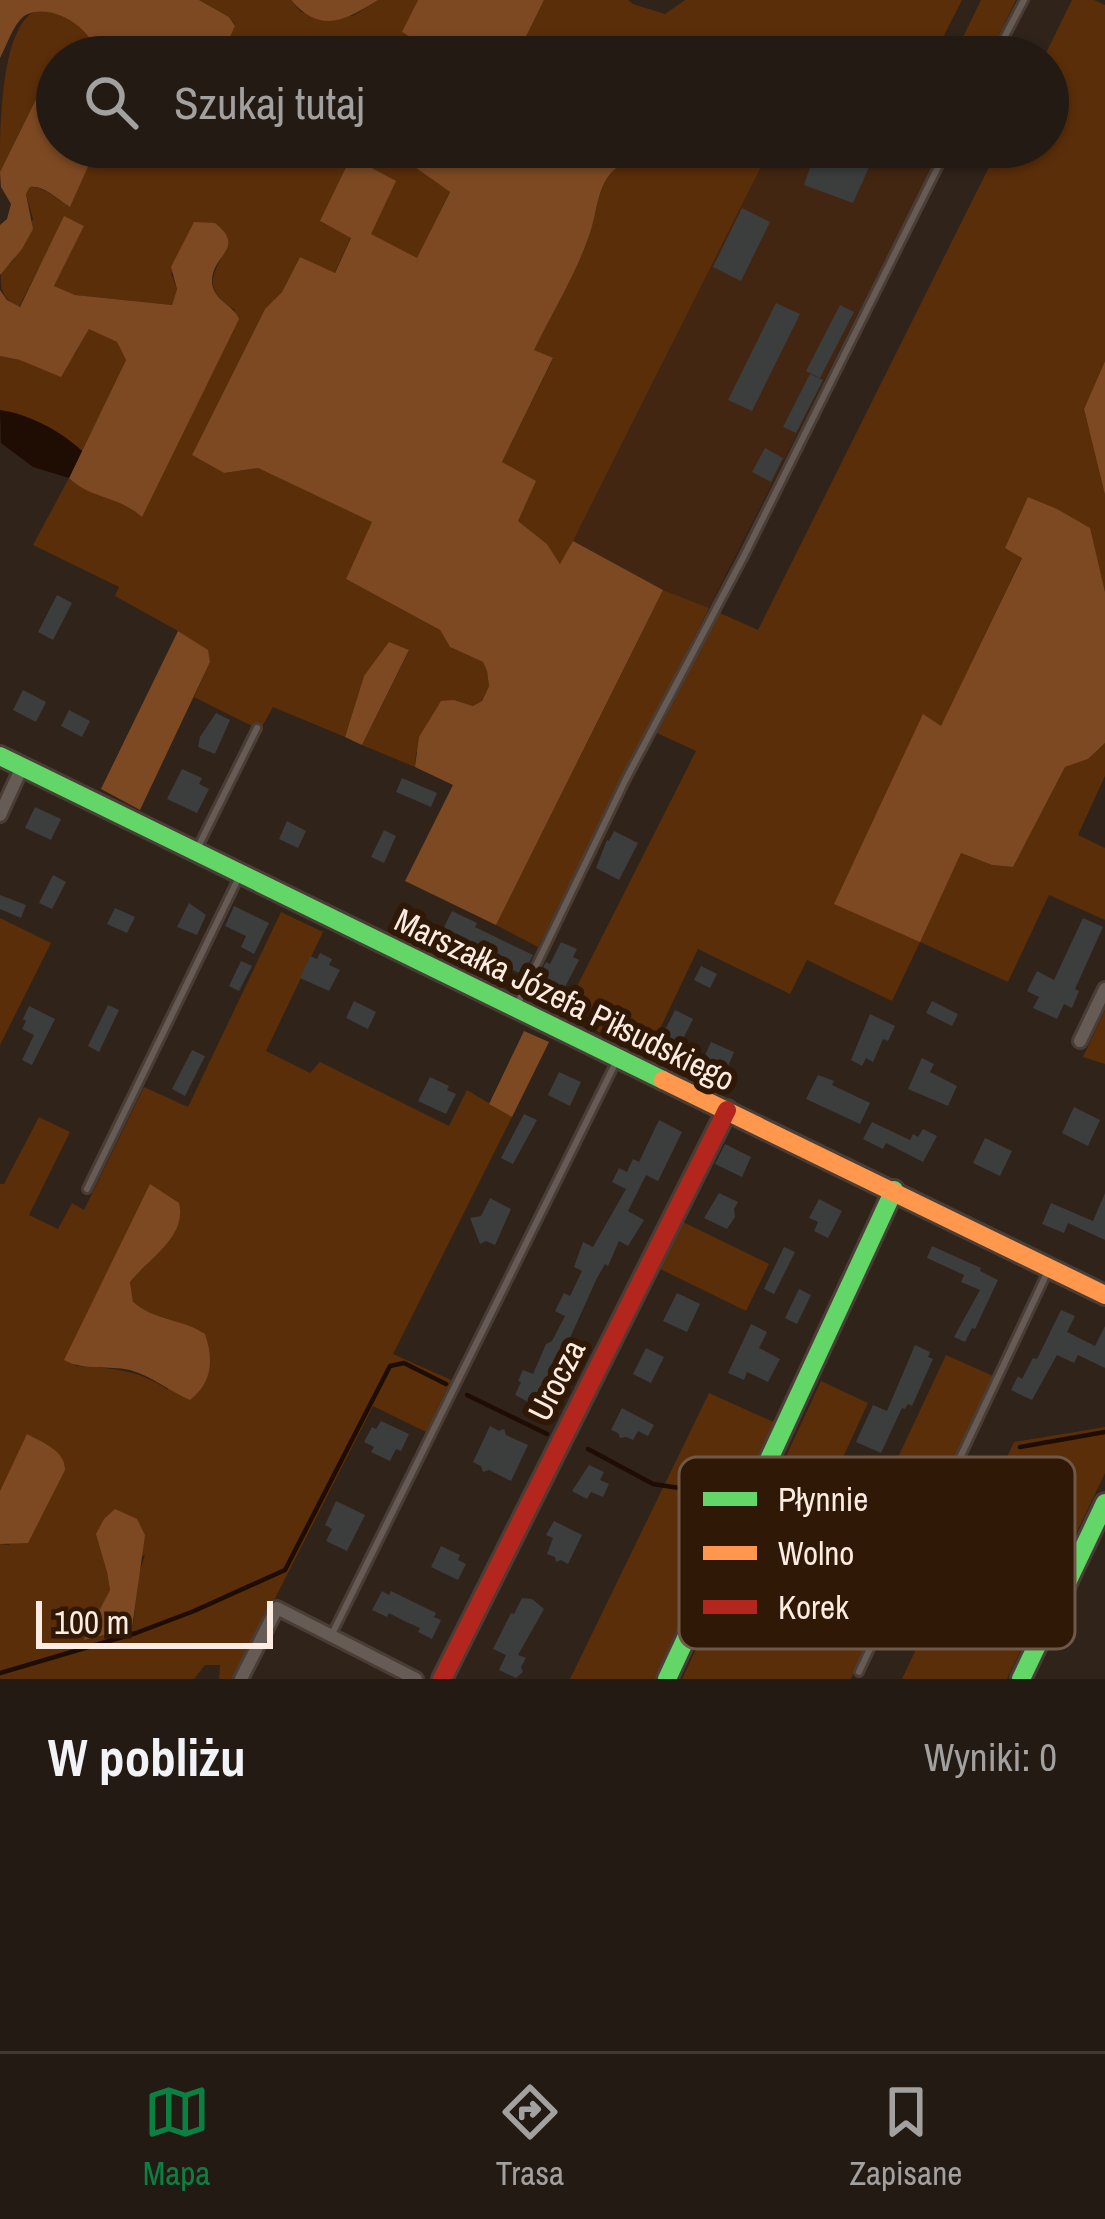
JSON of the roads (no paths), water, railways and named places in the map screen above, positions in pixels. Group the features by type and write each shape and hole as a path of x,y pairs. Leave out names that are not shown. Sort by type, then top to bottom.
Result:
{"street":[{"name":"Marszałka Józefa Piłsudskiego","path":"0,756 1105,1294"},
{"path":"0,815 22,767"},
{"path":"1080,1041 1105,989"},
{"name":"Urocza","path":"442,1679 727,1110"},
{"path":"770,1457 894,1190"},
{"path":"1075,1566 1105,1503"},
{"path":"241,1679 277,1608 416,1679"},
{"path":"667,1679 681,1649"},
{"path":"1021,1679 1035,1649"}],"lane":[{"path":"1005,36 1024,0"},
{"path":"515,1009 626,779 744,556 938,168"},
{"path":"196,852 257,728"},
{"path":"87,1189 240,874"},
{"path":"332,1634 618,1058"},
{"path":"961,1457 1050,1268"},
{"path":"859,1672 870,1649"}],"waterway":[{"path":"0,1673 136,1633 285,1570 390,1366 404,1363 446,1384"},
{"path":"467,1395 547,1434"},
{"path":"1020,1447 1105,1432"},
{"path":"588,1449 653,1484 679,1488"}]}
